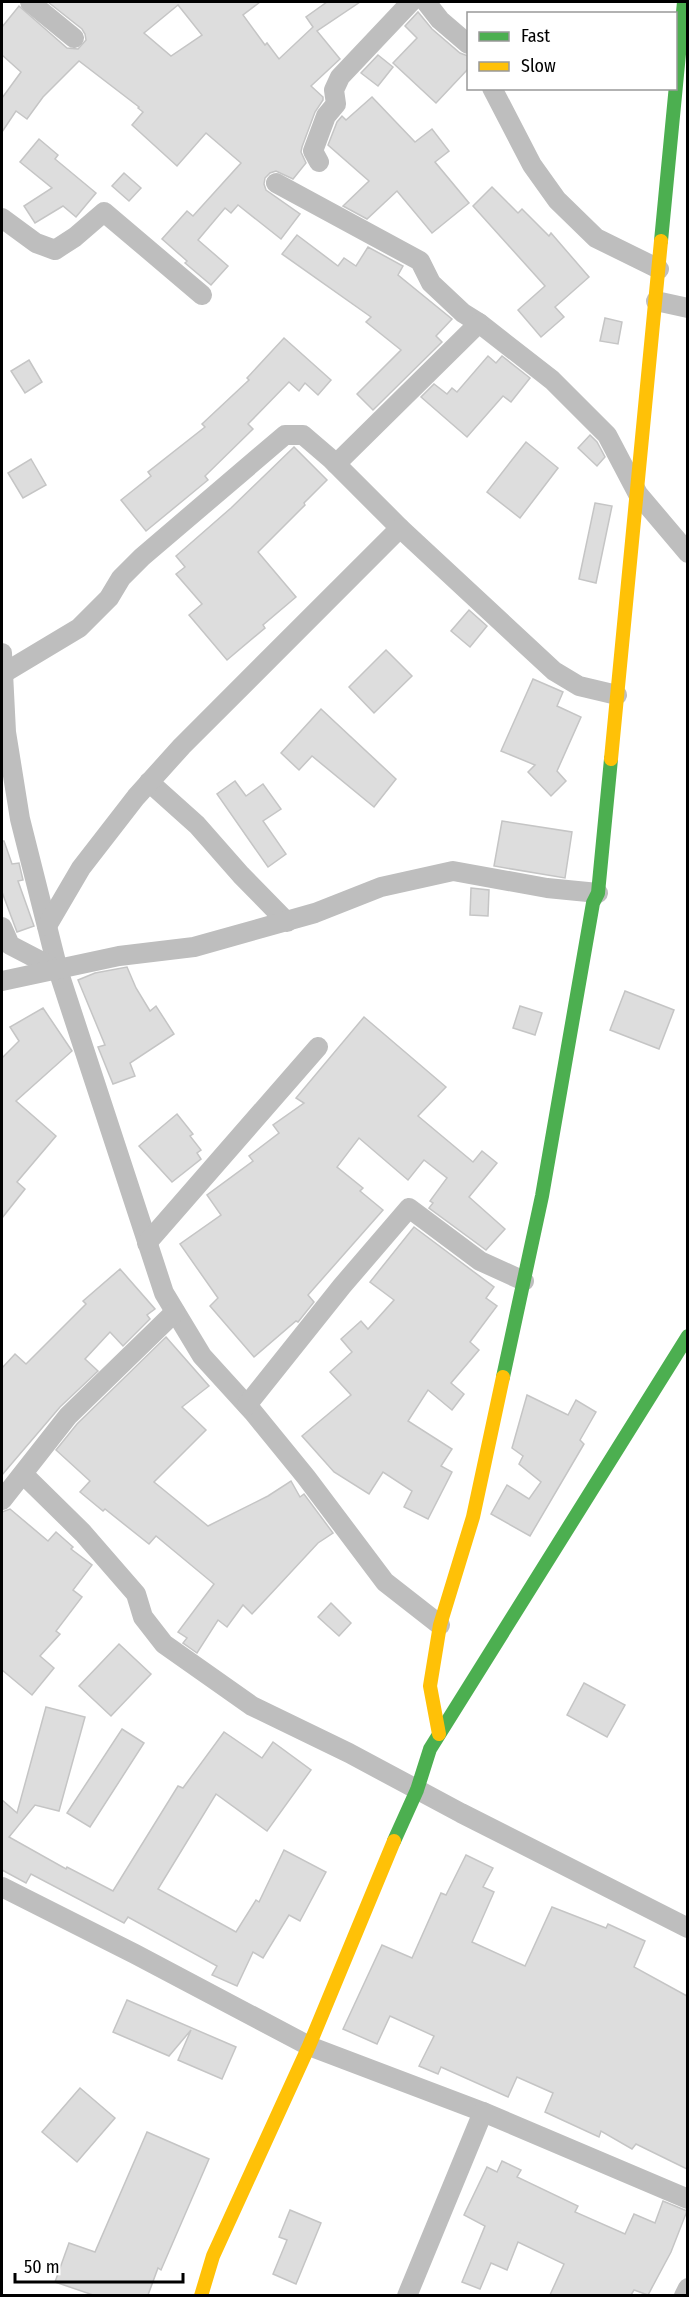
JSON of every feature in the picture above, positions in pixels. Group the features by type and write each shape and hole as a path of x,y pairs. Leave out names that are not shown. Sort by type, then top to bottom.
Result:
{"street":[{"path":"30,2 74,38"},
{"path":"319,162 313,151 326,116 336,104 334,90 340,77 411,2"},
{"path":"426,2 440,20 467,43"},
{"path":"439,1734 430,1686 440,1625 473,1517 524,1281 542,1196 593,903 598,893 659,269 679,153 684,2"},
{"path":"493,90 532,165 557,200 596,238 659,269"},
{"path":"276,183 420,261 431,283 463,313 552,380 607,435 638,494 687,553"},
{"path":"2,218 36,243 55,250 75,237 104,212 202,295"},
{"path":"656,300 687,308"},
{"path":"336,464 479,323"},
{"path":"4,673 79,628 109,598 121,578 142,558 285,435 303,435 554,671 579,686 617,695"},
{"path":"47,926 81,868 149,782 182,746 400,528"},
{"path":"2,653 6,732 20,819 58,970 164,1293 202,1356 247,1405 386,1582 440,1625"},
{"path":"149,782 197,825 286,922"},
{"path":"2,981 120,956 194,947 315,913 381,887 453,871 547,888 598,893"},
{"path":"2,927 10,945 58,970"},
{"path":"147,1243 318,1047"},
{"path":"247,1405 342,1286 409,1208 480,1261 524,1281"},
{"path":"2,1500 68,1416 175,1312"},
{"path":"201,2295 213,2256 309,2046 377,1878 417,1790 430,1749 687,1336"},
{"path":"22,1474 83,1533 136,1594 143,1617 164,1644 252,1706 349,1753 687,1928"},
{"path":"2,1887 309,2046 483,2112 687,2199"},
{"path":"406,2295 483,2112"},
{"path":"684,2295 687,2288"}],"building":[{"path":"48,2 260,2 243,15 265,45 267,43 279,59 313,27 306,17 327,2 360,2 317,31 340,59 311,86 323,97 323,100 315,112 302,147 301,152 306,163 293,179 276,171 265,178 266,190 300,214 281,239 238,205 231,213 225,208 198,240 228,266 211,285 185,263 187,261 162,239 187,211 193,216 241,163 206,133 177,166 132,125 143,112 139,107 79,61 43,97 27,119 16,111 2,132 2,98 21,72 2,55 2,27 19,6 67,48 78,49 86,40 82,29","holes":["178,5 202,35 171,56 144,33"]},
{"path":"418,12 432,29 460,53 467,56 467,70 436,103 393,63 417,38 405,26"},
{"path":"378,55 393,67 378,86 361,73"},
{"path":"372,97 415,142 432,129 449,151 435,162 469,203 432,233 397,191 367,219 343,206 369,181 328,145 337,122 342,116 346,120"},
{"path":"39,139 58,155 55,159 96,193 76,217 63,206 35,223 24,206 52,188 20,162"},
{"path":"124,173 141,188 129,201 112,186"},
{"path":"492,187 518,213 522,209 549,236 551,233 589,277 555,307 564,317 541,337 518,310 545,286 473,206"},
{"path":"297,235 338,266 344,258 356,266 368,247 403,266 398,275 452,319 436,336 442,342 373,410 357,394 401,350 366,322 371,317 282,254"},
{"path":"605,318 622,322 618,344 600,341"},
{"path":"284,338 331,380 318,395 305,383 299,391 289,382 248,424 253,429 205,476 208,480 146,531 121,500 151,476 148,472 205,427 202,424 249,380 247,378"},
{"path":"488,356 496,363 502,356 530,378 511,402 503,396 467,437 421,397 434,384 447,394 452,388 457,392"},
{"path":"29,360 42,382 25,393 11,371"},
{"path":"590,435 597,442 605,457 597,466 578,448"},
{"path":"526,442 558,468 520,518 487,492"},
{"path":"294,447 327,480 258,552 296,597 263,625 265,628 227,660 189,615 202,604 176,574 185,567 176,556 231,508"},
{"path":"31,459 46,485 23,498 8,473"},
{"path":"595,503 612,506 596,583 579,579"},
{"path":"469,610 487,626 470,647 451,631"},
{"path":"386,650 412,676 374,713 349,687"},
{"path":"533,679 563,692 557,706 581,717 557,771 566,781 551,796 528,772 535,765 501,751"},
{"path":"321,709 396,779 374,807 312,756 299,770 281,753"},
{"path":"235,781 246,796 263,784 281,809 263,821 286,854 268,867 217,794"},
{"path":"502,821 572,832 565,878 494,866"},
{"path":"2,841 4,841 12,864 19,863 23,880 18,881 34,926 17,932 2,892"},
{"path":"471,888 489,890 488,916 470,915"},
{"path":"127,967 150,1011 156,1006 174,1034 130,1063 135,1076 113,1084 98,1047 105,1045 78,980 95,973"},
{"path":"625,991 674,1010 659,1049 610,1030"},
{"path":"520,1006 542,1013 535,1035 513,1028"},
{"path":"43,1008 72,1051 16,1101 56,1136 17,1182 25,1189 2,1218 2,1058 19,1041 10,1027"},
{"path":"364,1017 446,1087 418,1116 473,1162 482,1151 497,1163 469,1197 505,1229 486,1250 429,1208 433,1203 430,1201 447,1178 424,1160 408,1180 359,1138 337,1167 363,1188 360,1191 383,1210 308,1295 314,1302 298,1322 296,1321 254,1357 210,1306 218,1298 180,1244 221,1215 207,1195 253,1161 249,1156 279,1133 273,1125 304,1103 296,1098"},
{"path":"177,1114 193,1134 190,1136 201,1150 197,1153 201,1159 172,1182 139,1146"},
{"path":"414,1227 494,1287 486,1298 497,1306 470,1342 479,1350 451,1383 464,1394 452,1410 428,1390 408,1421 452,1449 441,1466 452,1472 428,1519 404,1507 412,1491 383,1472 369,1494 334,1472 302,1436 351,1395 330,1372 352,1352 341,1339 361,1321 368,1329 394,1300 370,1282"},
{"path":"120,1269 155,1309 147,1315 150,1319 123,1346 110,1332 85,1359 98,1371 60,1407 2,1475 2,1368 15,1354 26,1364 86,1304 83,1301"},
{"path":"166,1337 209,1386 182,1407 206,1430 154,1482 208,1526 268,1496 291,1481 300,1497 304,1494 333,1533 318,1543 252,1614 243,1605 227,1627 218,1620 197,1653 183,1643 187,1638 178,1632 214,1584 156,1536 149,1544 80,1492 90,1481 56,1450 77,1424"},
{"path":"527,1395 568,1415 576,1400 596,1412 580,1440 584,1444 530,1536 491,1514 507,1485 529,1499 541,1482 519,1464 523,1456 512,1448"},
{"path":"10,1509 48,1541 56,1532 73,1547 71,1549 92,1565 73,1590 82,1597 56,1631 60,1634 40,1656 54,1668 32,1695 2,1670 2,1512"},
{"path":"331,1603 351,1623 339,1636 318,1617"},
{"path":"119,1644 151,1674 111,1716 79,1686"},
{"path":"584,1683 625,1705 607,1737 567,1715"},
{"path":"46,1707 85,1717 59,1811 35,1805 9,1837 66,1869 67,1867 113,1891 178,1786 183,1788 224,1732 262,1758 273,1742 311,1770 267,1831 216,1794 158,1889 236,1932 256,1900 259,1902 284,1850 326,1872 300,1921 289,1915 263,1958 253,1952 237,1986 212,1975 217,1966 128,1917 124,1923 31,1874 26,1883 2,1870 2,1800 17,1813"},
{"path":"122,1729 144,1743 90,1827 67,1813"},
{"path":"466,1855 493,1868 483,1887 494,1892 472,1942 525,1966 552,1907 606,1928 608,1924 645,1941 634,1967 687,1996 687,2169 636,2144 632,2149 601,2131 599,2137 545,2112 553,2093 517,2077 508,2097 441,2067 438,2074 419,2066 434,2036 390,2016 377,2044 343,2029 382,1945 412,1958 441,1893 446,1895"},
{"path":"127,2000 236,2047 222,2079 178,2060 191,2030 169,2056 113,2032"},
{"path":"80,2088 115,2118 77,2162 42,2132"},
{"path":"147,2132 209,2159 161,2270 158,2268 148,2295 93,2295 55,2282 69,2243 95,2252"},
{"path":"502,2161 521,2170 517,2177 578,2206 575,2212 625,2234 634,2214 655,2223 663,2201 687,2211 671,2252 648,2295 634,2290 631,2295 550,2295 564,2264 518,2242 507,2270 491,2263 480,2289 462,2282 485,2226 464,2215 487,2167 497,2172"},
{"path":"290,2210 321,2223 296,2284 273,2274 287,2240 279,2237"}],"traffic: fast":[{"path":"677,75 684,2"},
{"path":"661,241 676,90"},
{"path":"503,1377 542,1196 593,903 598,893 611,759"},
{"path":"394,1841 417,1790 430,1749 688,1336"}],"traffic: slow":[{"path":"611,759 661,241"},
{"path":"439,1734 430,1686 440,1625 473,1517 503,1377"},
{"path":"201,2296 213,2256 309,2046 394,1841"}]}
